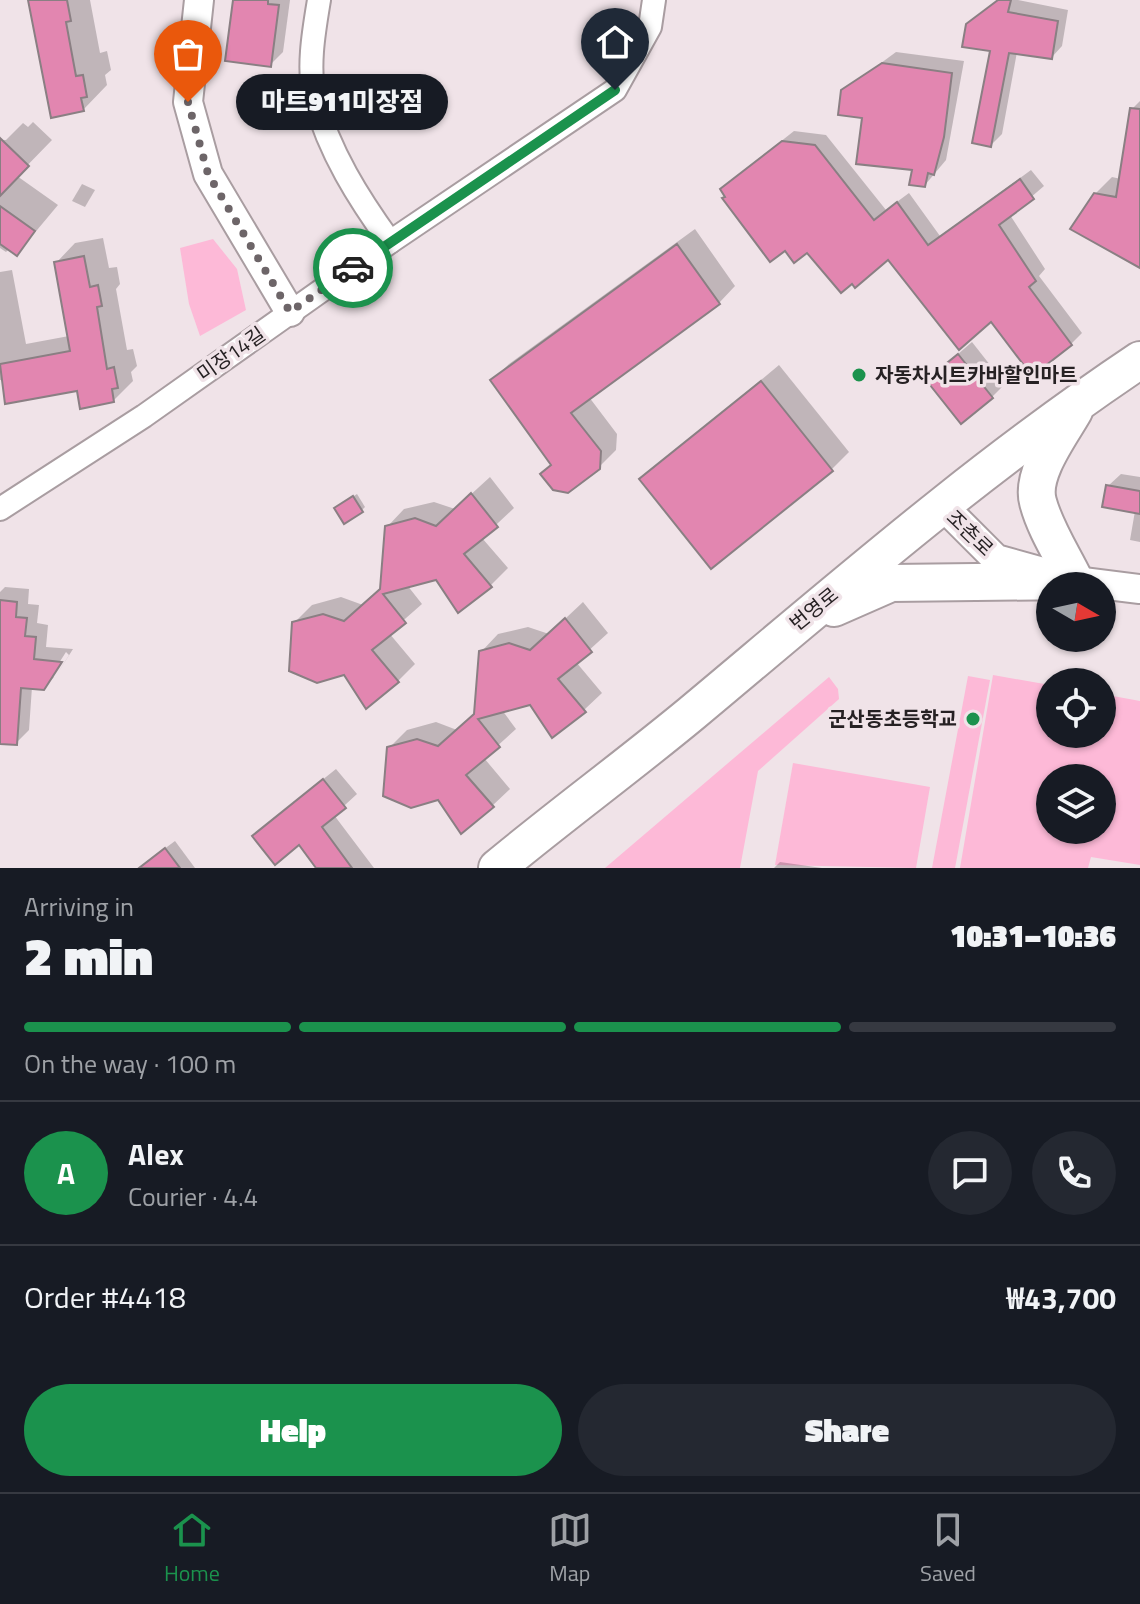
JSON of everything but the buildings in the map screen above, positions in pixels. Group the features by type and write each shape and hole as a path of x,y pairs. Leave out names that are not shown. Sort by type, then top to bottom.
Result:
{"main road":[{"name":"번영로","path":"506,865 942,505 1081,399 1140,360"},
{"path":"1071,572 1037,500 1039,482 1050,453 1081,399"},
{"path":"784,633 891,583 1036,581"}],"street":[{"path":"199,0 188,102 208,174 290,312"},
{"path":"319,0 313,37 315,98 355,194 390,242"},
{"name":"미장14길","path":"0,509 144,416 390,242 615,90 650,27 654,0"},
{"name":"조촌로","path":"942,505 996,559 1043,572"},
{"name":"조촌로","path":"1116,586 1140,589"}],"shaded area":[{"path":"213,239 237,269 246,310 200,336 189,304 180,248"},
{"path":"993,675 1036,683 1036,748 1116,748 1116,697 1140,701 1140,865 1091,857 1088,868 960,868"},
{"path":"968,676 990,680 955,868 932,868"},
{"path":"829,677 838,689 839,699 758,771 740,868 605,868"},
{"path":"793,763 930,787 916,868 775,865"}],"way so far":[{"path":"188,102 208,174 290,312 353,268"}],"place":[{"name":"마트911미장점","path":"188,102"},
{"name":"자동차시트카바할인마트","path":"859,375"},
{"name":"군산동초등학교","path":"973,719"}],"route":[{"path":"353,268 615,90"}]}
